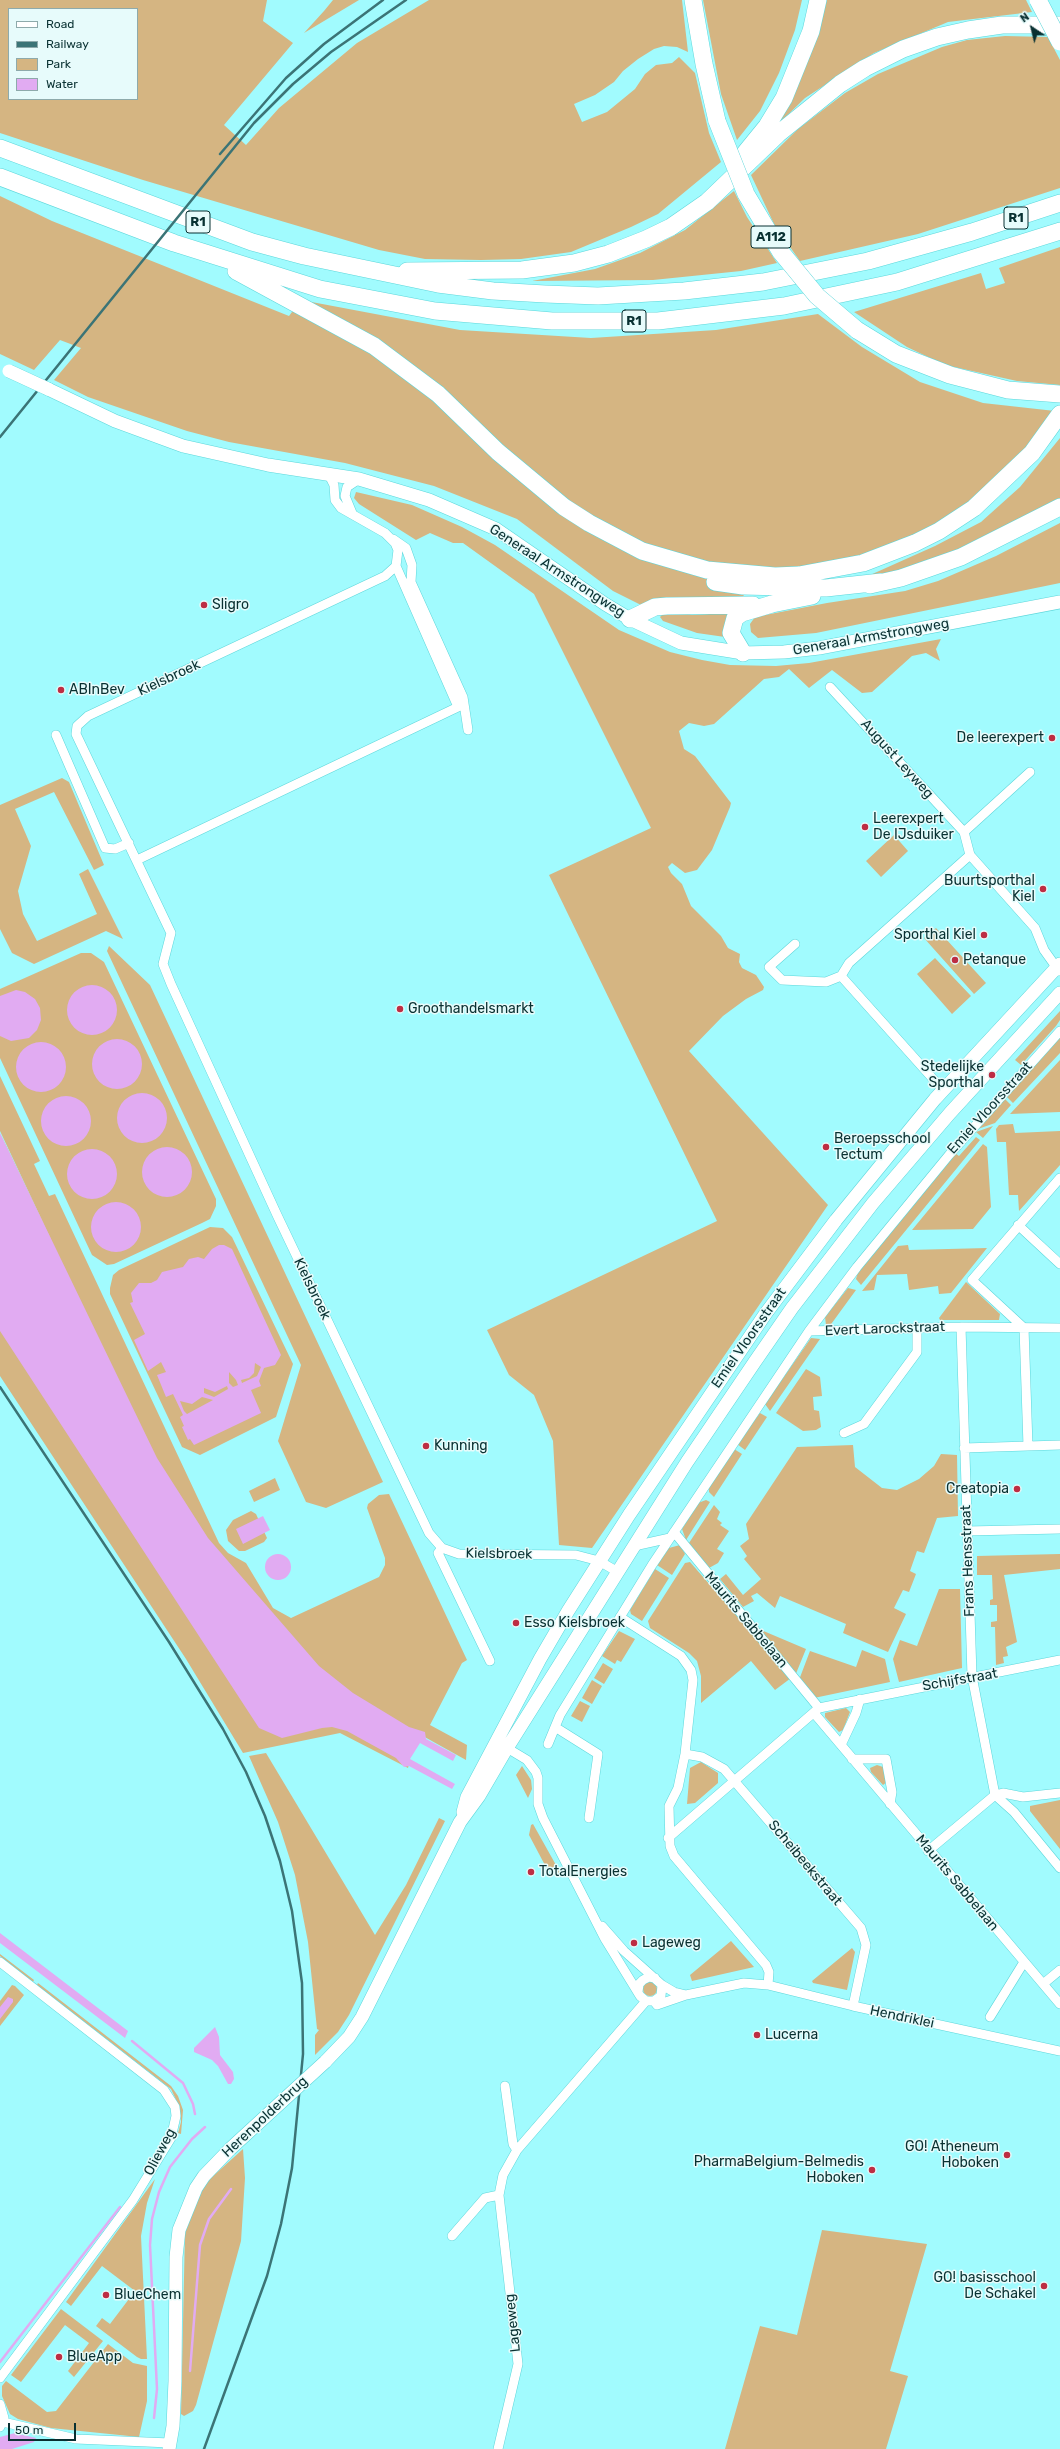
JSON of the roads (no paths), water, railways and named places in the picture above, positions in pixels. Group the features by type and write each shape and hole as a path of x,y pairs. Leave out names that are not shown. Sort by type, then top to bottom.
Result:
{"highway":[{"name":"A112","path":"693,0 704,64 717,121 746,194 780,250 817,296 857,330 896,354 950,375 1008,390 1060,395"},
{"path":"683,218 750,147 781,103 811,31 818,0"},
{"path":"1038,0 1060,42"},
{"path":"373,272 481,272 550,267 608,254 646,239 683,218 707,202 778,134 814,104 865,68 904,49 937,37 968,30 1002,25 1060,24 1047,0"},
{"name":"R1","path":"0,148 252,242 373,272 438,284 500,292 598,296 684,291 763,282 868,261 972,232 1060,203"},
{"name":"R1","path":"0,177 206,254 320,289 393,305 485,317 606,322 703,317 784,306 837,296 897,282 1060,231"},
{"path":"206,254 374,346 438,394 498,452 564,507 589,524 642,551 707,570 776,576 833,570 864,563 891,553 939,531 974,508 1004,482 1032,452 1060,414"},
{"path":"498,452 518,476 583,530 636,559 674,572 727,584 776,588 826,588 881,582"},
{"path":"743,653 731,633 735,618 749,609 881,582 933,568 962,557 1060,507"},
{"path":"630,619 655,608 667,606 742,607 772,604"}],"street":[{"name":"Generaal Armstrongweg","path":"5,368 115,421 183,446 338,480 358,479 429,500 496,529 630,619 681,643 743,653 784,652 819,648 1060,602"},
{"path":"338,480 335,500 341,508 352,512 386,533 406,548 412,565 410,582 463,698 468,730"},
{"path":"338,480 352,512"},
{"path":"386,533 398,550 396,566 458,707"},
{"path":"396,566 412,565"},
{"name":"Kielsbroek","path":"396,566 385,576 88,716 75,729 78,739 171,933 163,964 171,984 277,1215 429,1533 442,1548 459,1554 576,1555 599,1561 618,1572"},
{"name":"August Leyweg","path":"830,687 964,832 970,855 1035,928 1044,950 1059,968"},
{"path":"137,860 458,707 463,698"},
{"path":"56,735 105,848 115,849 129,843"},
{"path":"964,832 1030,772"},
{"path":"795,944 769,967 782,980 826,982 842,976 850,963 970,855"},
{"name":"Emiel Vloorsstraat","path":"502,1745 540,1659 599,1561 766,1313 804,1261 943,1090 1059,968"},
{"path":"842,976 943,1090"},
{"name":"Emiel Vloorsstraat","path":"502,1745 618,1572 754,1363 832,1255 873,1203 950,1112 1060,993"},
{"name":"Emiel Vloorsstraat","path":"548,1744 555,1727 620,1617 672,1535 808,1331 857,1267 949,1155 1060,1031"},
{"path":"1028,1446 1024,1328 972,1280 1060,1178"},
{"path":"1018,1225 1060,1264"},
{"path":"844,1433 864,1424 917,1352 918,1327"},
{"name":"Evert Larockstraat","path":"808,1331 918,1327 1060,1328"},
{"name":"Frans Hensstraat","path":"961,1327 972,1676 995,1795"},
{"path":"964,1448 1060,1445"},
{"path":"967,1531 1060,1529"},
{"path":"634,1546 672,1535"},
{"name":"Maurits Sabbelaan","path":"672,1535 928,1851 1060,2004"},
{"path":"442,1548 438,1553 490,1661"},
{"path":"620,1617 681,1656 691,1670 693,1680 685,1754 678,1788 669,1806 668,1838 674,1856 766,1965 769,1972 768,1985"},
{"name":"Schijfstraat","path":"816,1711 860,1699 1060,1660"},
{"path":"841,1745 856,1713 860,1699"},
{"path":"668,1838 816,1711"},
{"path":"555,1727 598,1754 589,1818"},
{"path":"502,1745 527,1760 536,1772 538,1778 538,1804 543,1818 615,1956 638,1992 657,2005 686,1995"},
{"name":"Herenpolderbrug","path":"169,2446 175,2381 176,2257 179,2230 186,2207 204,2176 230,2149 349,2037 362,2017 460,1822 479,1796 502,1745"},
{"name":"Scheibeekstraat","path":"685,1754 702,1757 714,1762 735,1782 860,1928 866,1945 853,2006"},
{"path":"852,1759 886,1759 892,1792 890,1804"},
{"path":"928,1851 995,1795 1003,1793 1023,1797 1060,1793"},
{"path":"995,1795 1014,1812 1060,1868"},
{"path":"1014,1812 1016,1805 1023,1797"},
{"path":"595,1919 624,1951 658,1981 674,1992 686,1995"},
{"name":"Olieweg","path":"0,1962 164,2090 175,2107 176,2116 171,2138 134,2200 0,2378"},
{"path":"990,2017 1024,1962"},
{"path":"1043,1984 1060,1970"},
{"path":"638,1992 640,1984 643,1980 649,1977 658,1981 662,1993 650,2001"},
{"name":"Hendriklei","path":"686,1995 744,1983 768,1985 853,2006 1060,2051"},
{"name":"Lageweg","path":"498,2449 518,2364 499,2196 503,2175 517,2150 650,2001"},
{"path":"505,2086 513,2144 517,2150"},
{"path":"452,2236 485,2198 499,2196"},
{"path":"0,2404 3,2411 1,2425 76,2439 169,2446"}],"water":[{"path":"87,985 97,985 110,992 117,1005 117,1015 110,1028 97,1035 87,1035 78,1031 71,1024 67,1015 67,1005 71,996 78,989"},
{"path":"16,990 25,992 35,999 40,1008 41,1020 37,1030 29,1038 11,1041 0,1036 0,996"},
{"path":"117,1039 127,1041 135,1046 140,1054 142,1064 140,1074 135,1082 127,1087 117,1089 107,1087 99,1082 94,1074 92,1064 94,1054 99,1046 107,1041"},
{"path":"36,1042 46,1042 59,1049 66,1062 66,1072 59,1085 46,1092 36,1092 27,1088 20,1081 16,1072 16,1062 20,1053 27,1046"},
{"path":"142,1093 152,1095 160,1100 165,1108 167,1118 165,1128 160,1136 152,1141 142,1143 132,1141 124,1136 119,1128 117,1118 119,1108 124,1100 132,1095"},
{"path":"61,1096 71,1096 84,1103 91,1116 91,1126 84,1139 71,1146 61,1146 52,1142 45,1135 41,1126 41,1116 45,1107 52,1100"},
{"path":"0,1133 157,1458 208,1538 319,1666 353,1693 409,1727 425,1732 426,1739 456,1755 453,1761 420,1743 410,1759 455,1784 452,1789 409,1766 404,1767 396,1758 347,1731 332,1727 322,1728 282,1738 259,1728 0,1331"},
{"path":"162,1147 172,1147 185,1154 192,1167 192,1177 185,1190 172,1197 162,1197 153,1193 146,1186 142,1177 142,1167 146,1158 153,1151"},
{"path":"87,1149 97,1149 110,1156 117,1169 117,1179 110,1192 97,1199 87,1199 78,1195 71,1188 67,1179 67,1169 71,1160 78,1153"},
{"path":"111,1202 121,1202 134,1209 141,1222 141,1232 134,1245 121,1252 111,1252 102,1248 95,1241 91,1232 91,1222 95,1213 102,1206"},
{"path":"219,1245 224,1245 232,1249 281,1355 275,1365 264,1368 259,1381 261,1386 251,1390 261,1413 194,1445 190,1439 188,1440 182,1427 184,1426 180,1417 183,1415 173,1394 166,1397 157,1375 166,1372 161,1362 148,1371 134,1340 145,1334 130,1303 133,1302 131,1293 139,1283 151,1283 157,1280 162,1272 183,1267 189,1259 198,1257 204,1259 212,1249","holes":["255,1363 261,1367 257,1376 242,1383 241,1380 249,1378 254,1373","229,1372 236,1380 238,1385 233,1387 229,1383","227,1386 228,1389 214,1397 204,1393 204,1388 215,1392","202,1397 213,1400 187,1414 184,1411 180,1401 192,1404"]},
{"path":"263,1516 270,1530 243,1544 236,1529"},
{"path":"278,1554 287,1558 291,1567 287,1576 278,1580 269,1576 265,1567 269,1558"},
{"path":"0,1933 128,2031 125,2038 0,1943"},
{"path":"8,1997 13,1999 13,2002 0,2019 0,2007"},
{"path":"215,2027 219,2037 220,2055 233,2072 234,2079 231,2084 228,2084 218,2066 212,2060 194,2052 194,2048"},
{"path":"15,2433 36,2438 34,2442 12,2449 0,2449 0,2437"}],"waterway":[{"path":"132,2041 183,2083 193,2104 195,2114"},
{"path":"154,2418 157,2389 150,2245 152,2219 159,2192 170,2167 192,2139 205,2127"},
{"path":"190,2371 200,2245 209,2219 231,2189"},
{"path":"0,2362 120,2207"}],"railway":[{"path":"220,154 286,78 324,44 383,0"},
{"path":"0,437 254,123 293,84 331,52 406,0"},
{"path":"0,1387 169,1642 223,1729 246,1772 265,1816 280,1861 292,1911 302,1983 303,2054 292,2168 281,2224 267,2276 204,2449"}],"place":[{"name":"Sligro","path":"204,605"},
{"name":"ABInBev","path":"61,690"},
{"name":"De leerexpert","path":"1052,738"},
{"name":"Leerexpert De IJsduiker","path":"865,827"},
{"name":"Buurtsporthal Kiel","path":"1043,889"},
{"name":"Sporthal Kiel","path":"984,935"},
{"name":"Petanque","path":"955,960"},
{"name":"Groothandelsmarkt","path":"400,1009"},
{"name":"Stedelijke Sporthal","path":"992,1075"},
{"name":"Beroepsschool Tectum","path":"826,1147"},
{"name":"Kunning","path":"426,1446"},
{"name":"Creatopia","path":"1017,1489"},
{"name":"Esso Kielsbroek","path":"516,1623"},
{"name":"TotalEnergies","path":"531,1872"},
{"name":"Lageweg","path":"634,1943"},
{"name":"Lucerna","path":"757,2035"},
{"name":"GO! Atheneum Hoboken","path":"1007,2155"},
{"name":"PharmaBelgium-Belmedis Hoboken","path":"872,2170"},
{"name":"GO! basisschool De Schakel","path":"1044,2286"},
{"name":"BlueChem","path":"106,2295"},
{"name":"BlueApp","path":"59,2357"}]}
